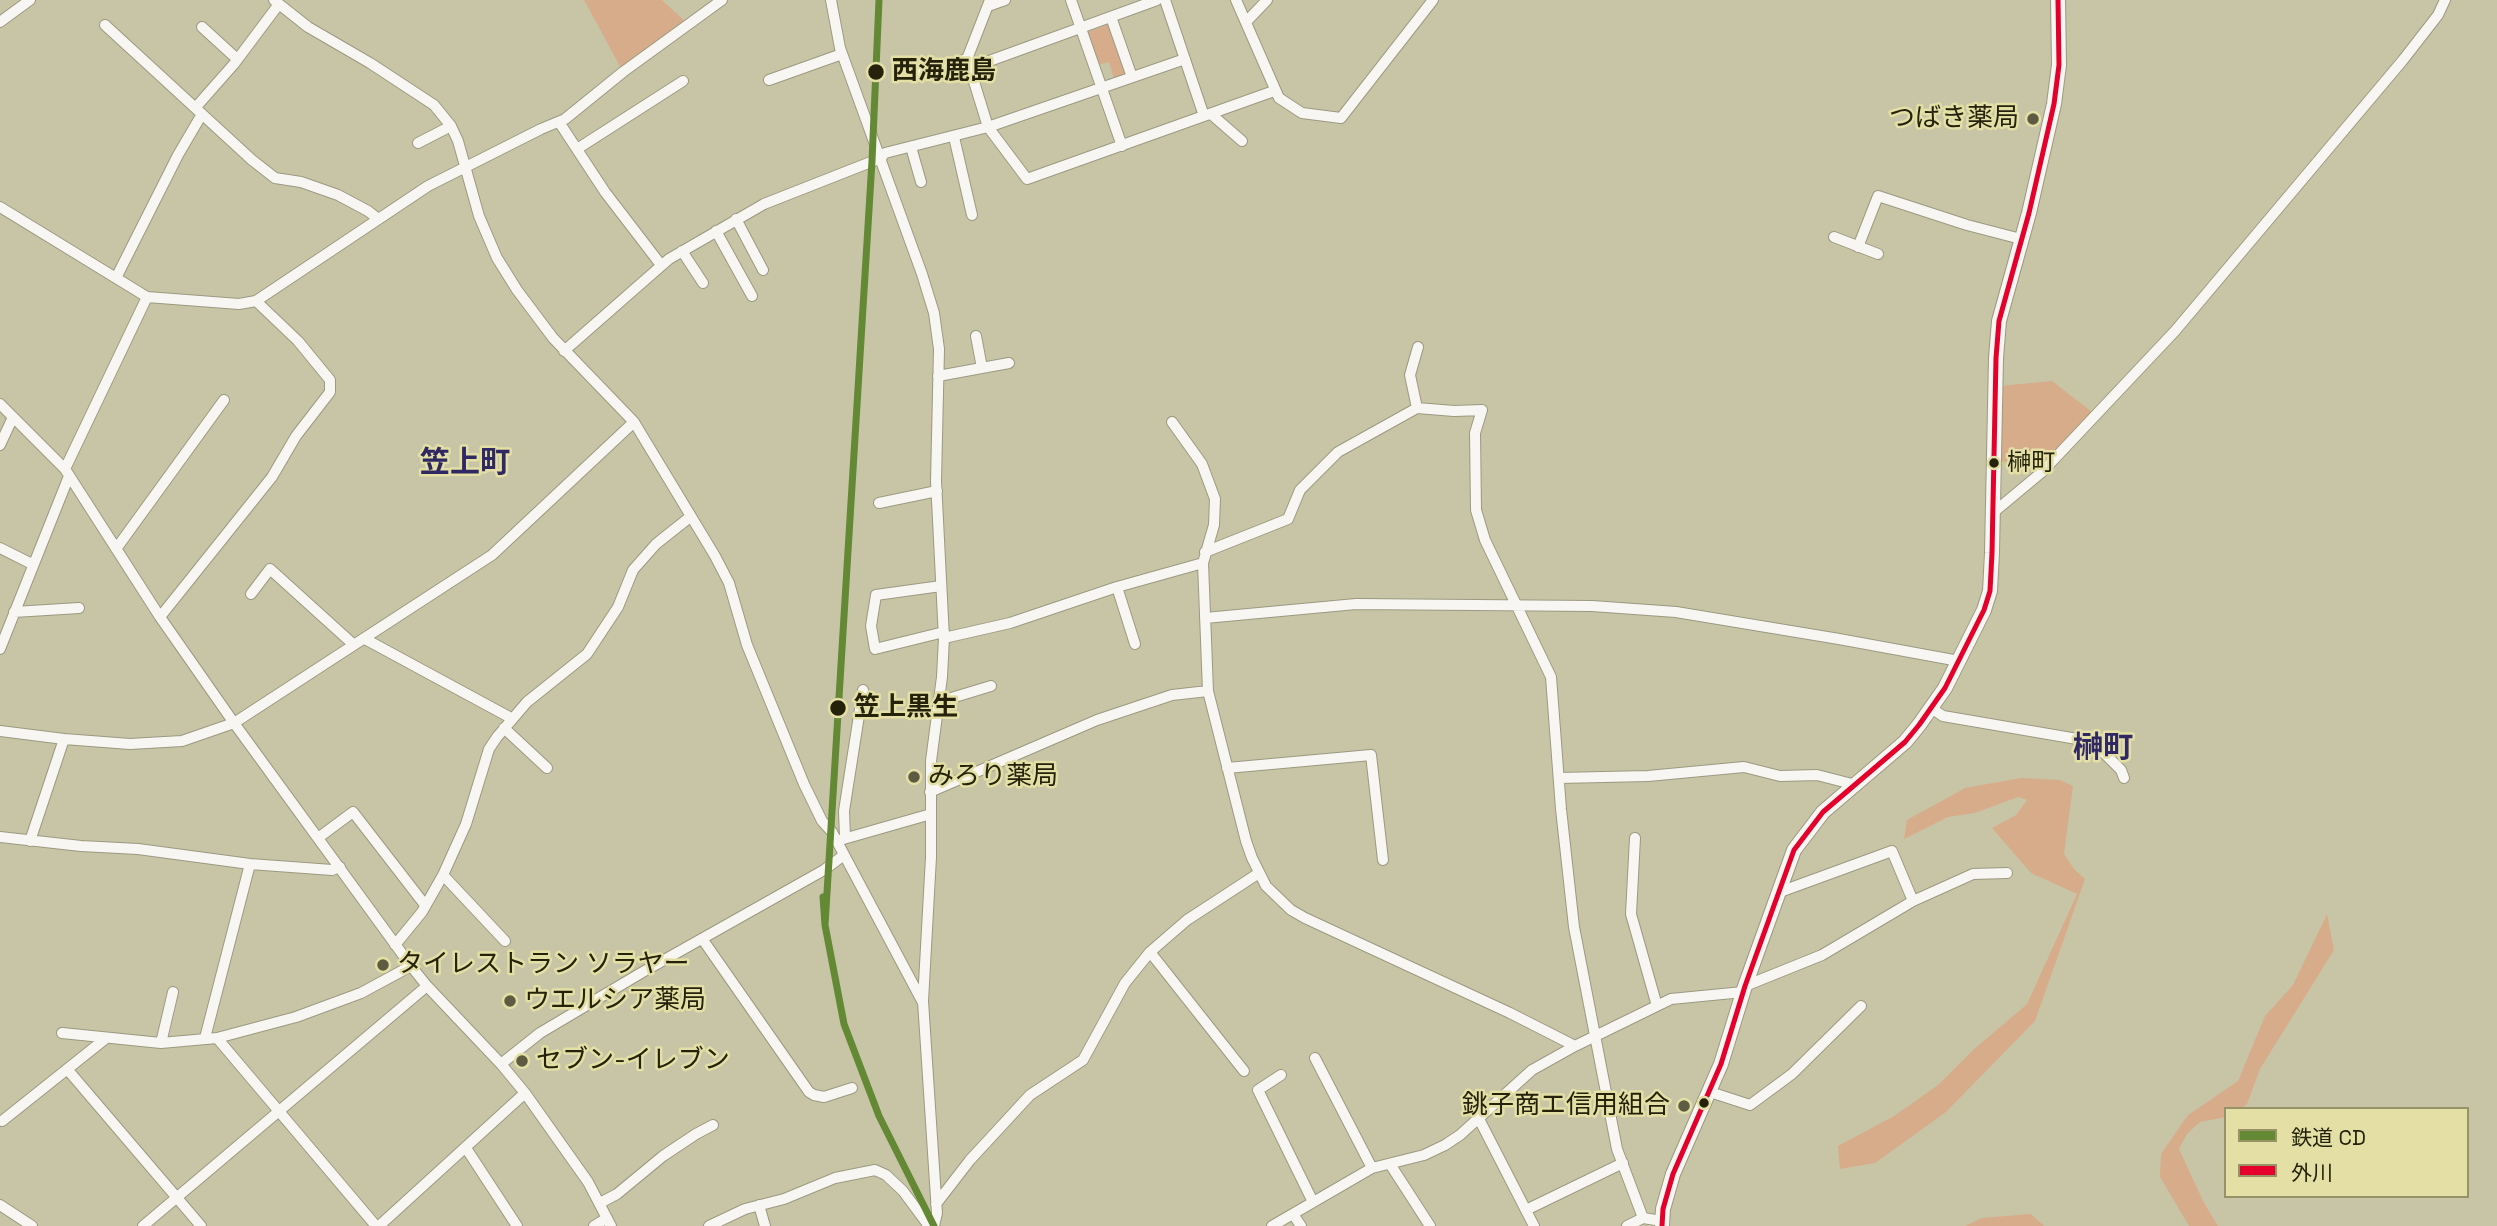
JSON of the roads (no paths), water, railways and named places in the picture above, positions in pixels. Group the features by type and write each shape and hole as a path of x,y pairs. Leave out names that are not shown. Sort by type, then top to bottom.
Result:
{"main road":[{"path":"1662,1224 1672,1174 1721,1064 1744,989 1794,850 1823,812 1905,742 1945,688 1984,610 1990,591 1999,321 2054,104 2059,65 2058,0"}],"street":[{"path":"0,22 30,0"},
{"path":"0,207 147,297 239,304 256,301 428,186 541,128 559,122 722,0"},
{"path":"831,0 842,54 922,274 933,313 939,349 937,491 944,635 931,761 931,857 922,1001 936,1204 934,1226"},
{"path":"1005,0 989,3 968,64 988,127 1027,179 1274,91"},
{"path":"1071,0 1122,146"},
{"path":"914,73 968,64 1111,17 1138,3 1157,0"},
{"path":"1165,0 1208,115 1242,141"},
{"path":"1236,0 1274,91 1290,107 1302,113 1341,118 1433,0"},
{"path":"1247,21 1267,0"},
{"path":"1994,512 2042,472 2175,331 2403,60 2438,15 2445,0"},
{"path":"116,278 199,110 277,2 308,27 370,63 433,105 451,126 458,141 479,216 497,258 517,290 564,351 634,422 729,583 747,645 804,784 822,821 841,839"},
{"path":"1111,17 1132,77"},
{"path":"105,25 275,178 301,181 338,195 377,218"},
{"path":"201,27 237,59"},
{"path":"769,80 842,54"},
{"path":"564,351 661,265 764,204 881,158 885,153 988,127 1185,59"},
{"path":"577,149 683,81"},
{"path":"559,122 605,192 661,265"},
{"path":"418,144 451,126"},
{"path":"954,137 972,215"},
{"path":"911,147 921,182"},
{"path":"1858,247 1878,195 1967,225 2021,239"},
{"path":"736,219 763,270"},
{"path":"716,231 751,296"},
{"path":"1834,237 1878,254"},
{"path":"682,251 704,283"},
{"path":"0,649 67,473 147,297"},
{"path":"160,617 272,477 296,436 330,391 330,380 298,341 256,301"},
{"path":"976,336 982,368"},
{"path":"1417,408 1410,375 1418,347"},
{"path":"938,376 1009,363"},
{"path":"116,549 224,400"},
{"path":"0,404 67,473 160,617 395,945 427,986 501,1064 525,1094 600,1203 609,1222 594,1226"},
{"path":"941,586 876,595 871,626 875,649 1010,623 1204,557 1288,519 1300,491 1338,452 1358,439 1417,408 1482,410 1475,433 1476,510 1485,540 1551,677 1574,927 1618,1149 1643,1218"},
{"path":"0,445 13,417"},
{"path":"0,731 130,744 182,741 234,723 492,555 634,422"},
{"path":"1172,422 1202,464 1215,499 1214,526 1204,557 1208,691 1246,841 1266,886 1277,898 1305,918 1575,1046"},
{"path":"879,503 937,491"},
{"path":"395,945 425,905 443,875 466,824 489,749 527,702 587,654 618,607 633,570 656,544 690,517"},
{"path":"0,548 32,564"},
{"path":"251,594 270,569 354,645"},
{"path":"1117,587 1135,644"},
{"path":"1205,618 1356,604 1592,606 1676,612 1959,662"},
{"path":"14,611 79,608"},
{"path":"365,639 508,723 547,768"},
{"path":"938,702 991,686"},
{"path":"863,690 841,839 845,855 922,1001"},
{"path":"930,792 1108,716 1172,695 1208,691"},
{"path":"1931,708 1942,716 2095,744 2121,770 2124,778"},
{"path":"30,841 64,739"},
{"path":"1227,768 1371,755 1383,860"},
{"path":"1559,778 1648,776 1744,767 1780,776 1817,775 1852,785"},
{"path":"317,838 352,812 425,905"},
{"path":"841,839 931,814"},
{"path":"1635,838 1630,914 1657,1006"},
{"path":"1,841 138,849 250,864 331,870 340,867"},
{"path":"1777,893 1892,851 1913,901"},
{"path":"501,1064 540,1033 824,870 845,855"},
{"path":"205,1038 250,864"},
{"path":"936,1204 970,1160 1030,1095 1083,1060 1125,983 1150,951 1187,920 1259,873"},
{"path":"1272,1226 1372,1168 1424,1155 1444,1145 1460,1135 1532,1070 1671,999 1744,989 1822,955 1913,901 1973,874 2007,873"},
{"path":"443,875 505,942"},
{"path":"703,940 808,1092 824,1097 852,1088"},
{"path":"1150,951 1244,1071"},
{"path":"62,1033 161,1043 217,1038 296,1017 360,993 411,966"},
{"path":"143,1226 427,986"},
{"path":"161,1043 173,992"},
{"path":"1710,1092 1749,1105 1792,1074 1861,1006"},
{"path":"217,1038 378,1226 525,1094"},
{"path":"2,1121 105,1039"},
{"path":"1315,1058 1372,1168"},
{"path":"67,1069 201,1226"},
{"path":"1281,1075 1258,1090 1312,1202"},
{"path":"1478,1117 1534,1226"},
{"path":"600,1203 617,1194 663,1156 713,1125"},
{"path":"466,1148 517,1226"},
{"path":"1526,1210 1623,1163"},
{"path":"1390,1164 1430,1226"},
{"path":"709,1226 746,1209 784,1199 835,1178 875,1170 886,1175 903,1191 929,1226"},
{"path":"0,1205 33,1226"},
{"path":"760,1205 765,1226"},
{"path":"1293,1214 1301,1226"},
{"path":"1627,1226 1643,1218 1662,1224"}],"rail line":[{"name":"CD","path":"825,925 872,161 879,0"},
{"name":"CD","path":"823,897 825,925 844,1024 879,1116 934,1226"}],"place":[{"name":"西海鹿島","path":"876,72"},
{"name":"つばき薬局","path":"2033,119"},
{"name":"榊町","path":"1994,463"},
{"name":"笠上黒生","path":"838,708"},
{"name":"みろり薬局","path":"914,777"},
{"name":"タイレストラン ソラヤー","path":"383,965"},
{"name":"ウエルシア薬局","path":"510,1001"},
{"name":"セブン-イレブン","path":"522,1061"},
{"name":"銚子商エ信用組合","path":"1684,1106"}],"district":[{"name":"笠上町","path":"465,464"},
{"name":"榊町","path":"2103,749"}]}
